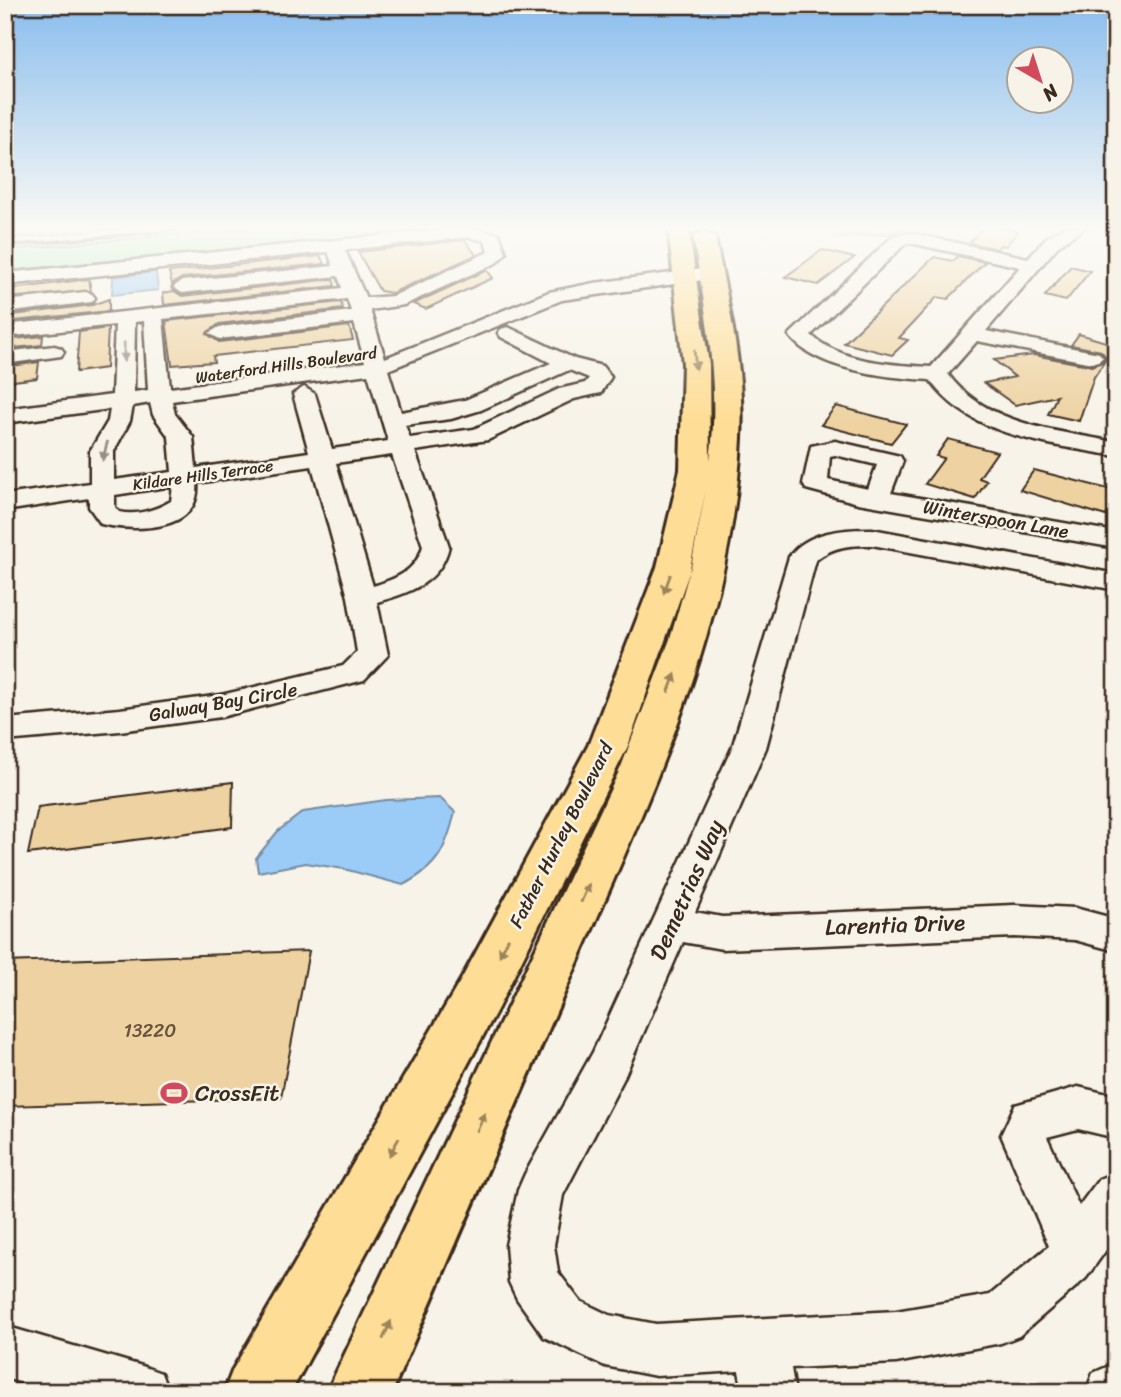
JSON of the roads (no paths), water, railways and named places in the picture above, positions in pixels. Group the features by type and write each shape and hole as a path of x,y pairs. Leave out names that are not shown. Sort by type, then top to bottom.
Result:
{"main road":[{"name":"Father Hurley Boulevard","path":"257,1392 480,993 608,746 674,566 695,470 694,291"},
{"name":"Father Hurley Boulevard","path":"359,1392 629,795 696,618 719,519 728,438 726,364 699,291"}],"street":[{"path":"354,291 392,420 435,539 436,552 419,575 409,582 362,597"},
{"path":"5,331 215,308 397,301 418,291"},
{"name":"Waterford Hills Boulevard","path":"5,416 123,394 425,352 522,307 557,295 579,291"},
{"path":"845,291 799,335 807,346 900,373 937,374"},
{"path":"937,374 1008,291"},
{"path":"5,307 85,298"},
{"path":"219,333 359,304"},
{"path":"215,308 222,356"},
{"path":"125,318 123,394 119,421 102,452 104,513 119,521 142,520 167,514 181,506 186,496 181,437 164,415 159,389 153,315"},
{"path":"53,374 57,326"},
{"path":"508,333 568,363"},
{"path":"971,334 1092,360"},
{"path":"5,358 54,352"},
{"path":"392,420 451,412 473,405 568,363"},
{"name":"Kildare Hills Terrace","path":"5,503 323,459 491,431 567,394 593,388 599,383 600,377 594,371 568,363"},
{"path":"937,374 942,384 965,405 998,421 1116,449"},
{"name":"Waterford Hills Boulevard","path":"5,401 123,394"},
{"name":"Galway Bay Circle","path":"5,730 120,720 221,706 353,673 373,655 362,597 304,394"},
{"name":"Winterspoon Lane","path":"877,498 1116,540"},
{"name":"Demetrias Way","path":"1116,582 872,537 842,537 817,545 803,557 749,748 608,1066 541,1190 530,1245 534,1282 562,1319 605,1340 764,1368 896,1337 1001,1318 1069,1261 1116,1195"},
{"name":"Larentia Drive","path":"673,924 722,933 1014,921 1075,924 1116,935"},
{"path":"1075,1251 1023,1135 1031,1120 1078,1108 1116,1117"},
{"path":"5,1352 142,1392"}],"water":[{"path":"112,291 147,291 112,295"},
{"path":"440,798 455,812 444,847 425,871 403,885 344,869 306,863 258,872 256,858 278,831 303,812 386,800"}],"place":[{"name":"CrossFit","path":"174,1093"}]}
